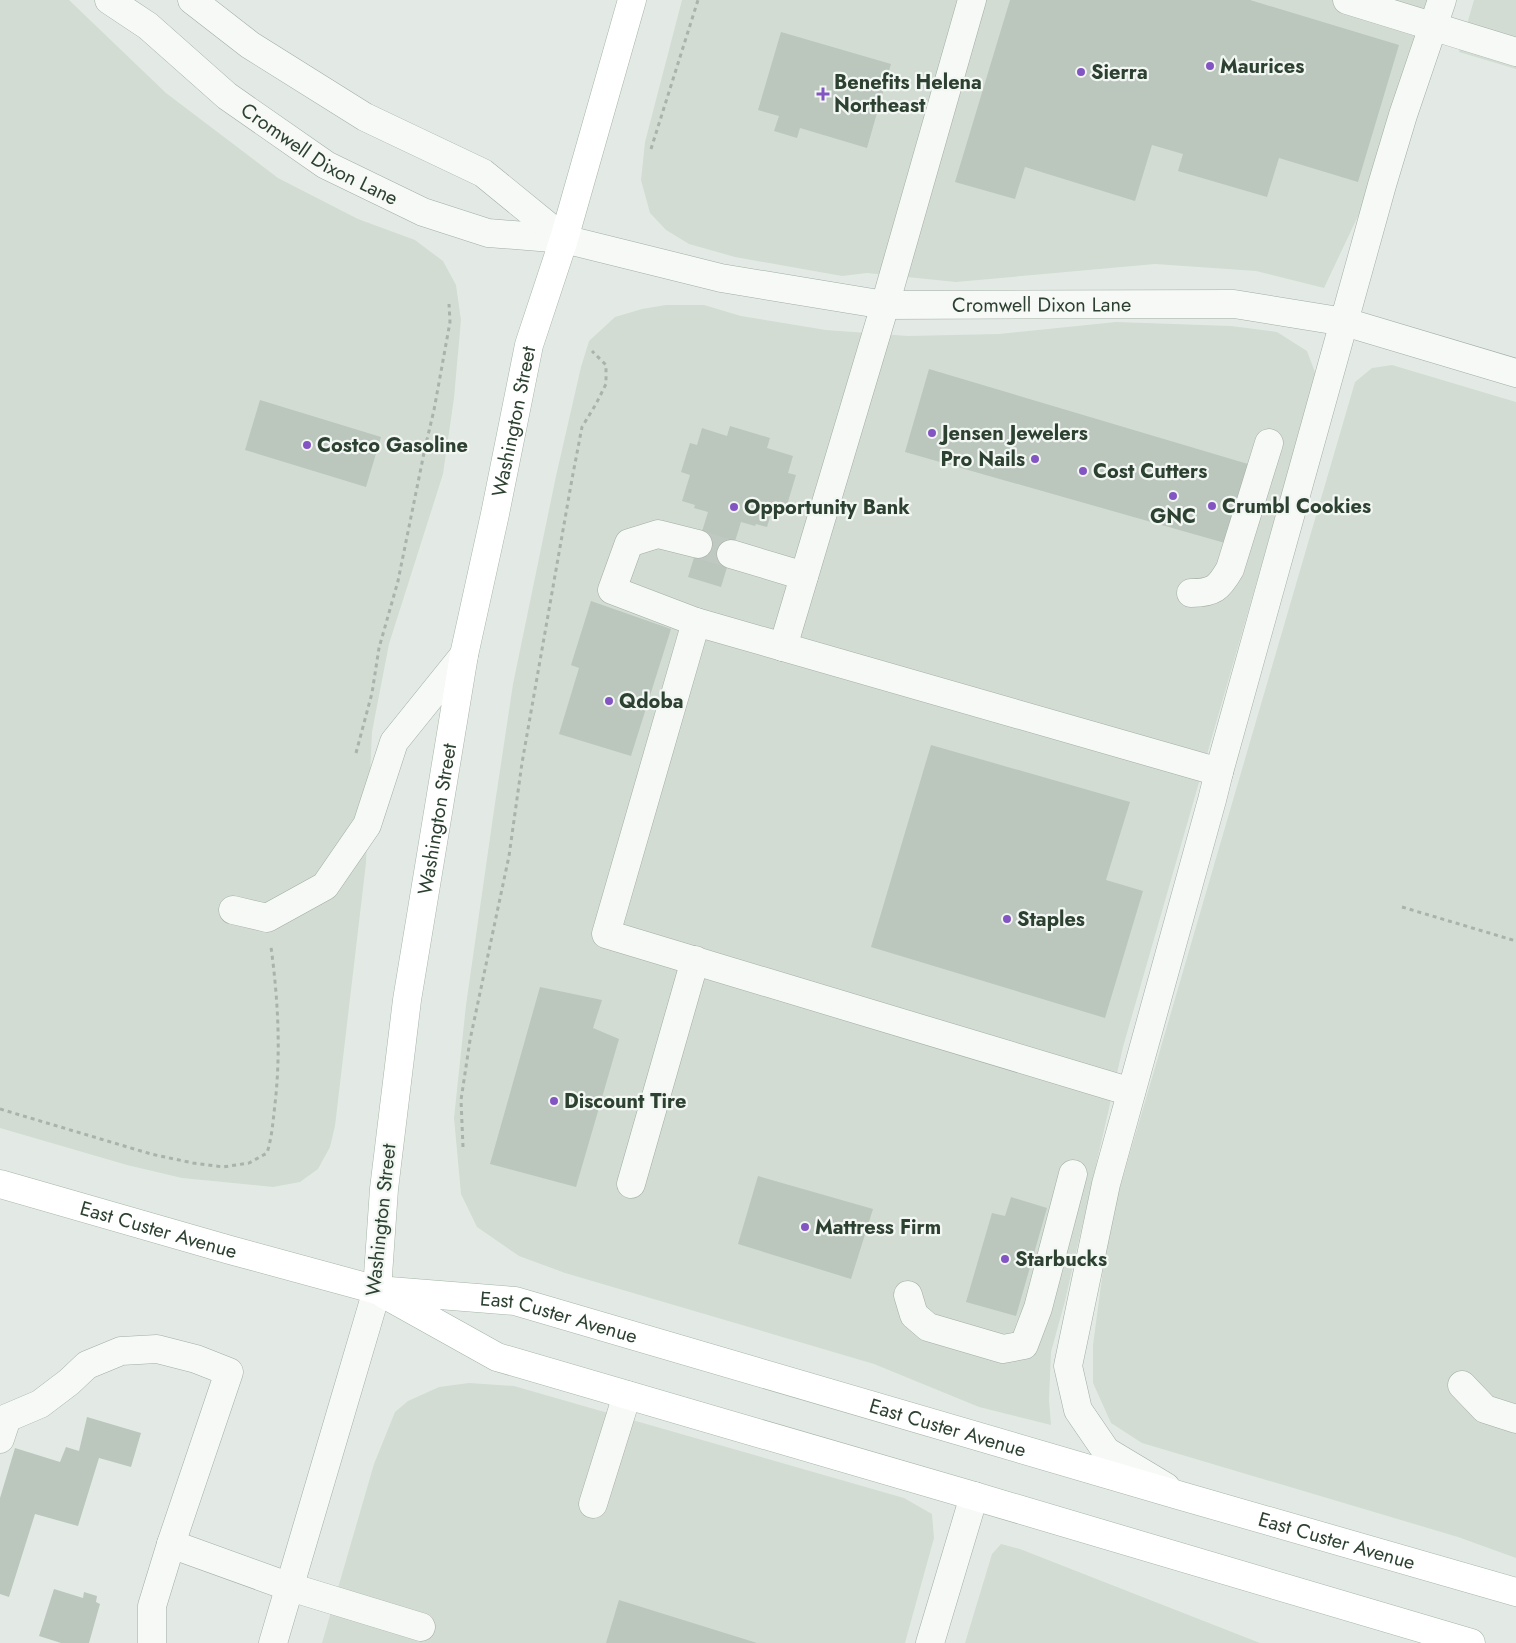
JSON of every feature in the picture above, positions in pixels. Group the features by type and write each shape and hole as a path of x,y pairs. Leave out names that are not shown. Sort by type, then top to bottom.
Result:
{"main road":[{"name":"Washington Street","path":"377,1290 384,1189 407,1000 464,655 529,345 564,238 632,0"},
{"name":"East Custer Avenue","path":"0,1184 377,1290 515,1301 1516,1592"},
{"name":"East Custer Avenue","path":"377,1290 497,1357 1471,1643"}],"street":[{"name":"Cromwell Dixon Lane","path":"110,0 148,26 228,96 326,165 423,212 488,232 564,238 721,278 885,305 1234,304 1345,322 1516,372"},
{"name":"Cromwell Dixon Lane","path":"192,0 250,45 364,117 483,173 564,238"},
{"path":"783,647 885,305 972,0"},
{"path":"1347,0 1516,52"},
{"path":"1178,1495 1106,1451 1078,1410 1068,1366 1106,1184 1131,1092 1403,115 1442,0"},
{"path":"1191,593 1207,593 1222,583 1230,569 1269,443"},
{"path":"698,544 658,534 629,543 612,590 696,622 1219,772"},
{"path":"731,554 804,576"},
{"path":"696,622 606,934 1131,1092"},
{"path":"233,910 267,918 325,886 367,825 394,742 464,655"},
{"path":"630,1184 695,960"},
{"path":"908,1295 914,1315 928,1327 1003,1349 1024,1346 1038,1308 1073,1174"},
{"name":"Washington Street","path":"273,1643 377,1290"},
{"path":"0,1439 6,1418 40,1404 69,1382 87,1365 121,1351 157,1349 196,1359 229,1372 152,1606 152,1643"},
{"path":"1462,1385 1485,1409 1516,1419"},
{"path":"593,1504 627,1395"},
{"path":"930,1643 974,1496"},
{"path":"171,1544 290,1587 421,1627"}],"path":[{"path":"651,149 698,0"},
{"path":"355,757 372,693 379,648 398,581 434,410 450,322 449,304"},
{"path":"463,1147 461,1100 469,1049 509,856 522,763 572,479 582,427 606,384 606,365 592,351"},
{"path":"1402,907 1516,941"},
{"path":"0,1109 151,1154 193,1164 223,1167 249,1163 267,1153 272,1138 278,1075 276,986 270,943"}],"shaded area":[{"path":"0,0 69,0 166,93 278,178 358,219 415,240 443,261 456,285 461,320 454,398 443,474 389,644 372,732 366,863 335,1126 330,1147 318,1169 300,1182 273,1187 182,1178 127,1165 0,1128"},
{"path":"682,0 1429,0 1377,176 1324,288 1256,271 1155,264 956,282 867,273 842,276 735,257 689,244 666,230 650,213 641,180 645,142"},
{"path":"1474,0 1516,0 1516,69 1459,52"},
{"path":"666,305 704,305 741,316 826,330 908,336 999,334 1116,322 1231,326 1277,332 1307,351 1316,375 1123,1047 1065,1301 1051,1352 1049,1400 1051,1425 979,1407 874,1364 565,1273 519,1256 477,1227 461,1194 454,1118 466,1005 494,810 513,684 556,476 581,367 589,341 615,317 642,309"},
{"path":"1392,365 1516,402 1516,1558 1458,1537 1142,1443 1111,1423 1093,1383 1093,1345 1109,1225 1355,382 1372,368"},
{"path":"469,1383 514,1386 904,1498 932,1514 934,1538 905,1643 322,1643 374,1464 395,1412 408,1401 439,1387"},
{"path":"1001,1544 1020,1549 1260,1643 965,1643 992,1554"}],"building":[{"path":"1010,0 1250,0 1399,45 1358,182 1279,158 1267,197 1178,171 1183,154 1152,145 1135,201 1025,167 1015,199 955,182"},
{"path":"781,32 891,64 867,148 800,128 797,138 774,131 779,116 758,110"},
{"path":"929,369 1248,464 1225,543 905,452"},
{"path":"260,400 381,437 366,487 245,450"},
{"name":"Opportunity Bank","path":"730,426 770,438 767,448 793,456 788,473 796,475 787,505 775,501 767,527 741,522 721,587 688,577 708,512 694,508 695,505 682,501 690,475 681,472 690,443 697,445 702,428 727,436"},
{"name":"Qdoba","path":"591,601 671,629 631,756 559,734 579,668 571,665"},
{"name":"Staples","path":"931,745 1130,802 1106,880 1143,891 1105,1018 871,947"},
{"name":"Discount Tire","path":"540,987 602,1000 593,1028 619,1039 576,1187 490,1164"},
{"name":"Mattress Firm","path":"758,1176 873,1209 851,1279 738,1244"},
{"name":"Starbucks","path":"1011,1197 1047,1208 1016,1316 966,1302 992,1213 1005,1216"},
{"path":"87,1417 141,1433 131,1467 99,1458 78,1526 35,1514 9,1597 0,1594 0,1498 15,1448 60,1462 66,1447 79,1451"},
{"path":"54,1589 83,1598 84,1592 97,1596 96,1602 100,1604 89,1643 61,1643 39,1636"},
{"path":"619,1600 757,1643 606,1643"}],"tunnel":[{"path":"698,544 731,554"}],"place":[{"name":"Maurices","path":"1210,66"},
{"name":"Sierra","path":"1081,72"},
{"name":"Benefits Helena Northeast","path":"823,94"},
{"name":"Jensen Jewelers","path":"932,433"},
{"name":"Costco Gasoline","path":"307,445"},
{"name":"Pro Nails","path":"1035,459"},
{"name":"Cost Cutters","path":"1083,471"},
{"name":"GNC","path":"1173,496"},
{"name":"Crumbl Cookies","path":"1212,506"},
{"name":"Opportunity Bank","path":"734,507"},
{"name":"Qdoba","path":"609,701"},
{"name":"Staples","path":"1007,919"},
{"name":"Discount Tire","path":"554,1101"},
{"name":"Mattress Firm","path":"805,1227"},
{"name":"Starbucks","path":"1005,1259"}]}
